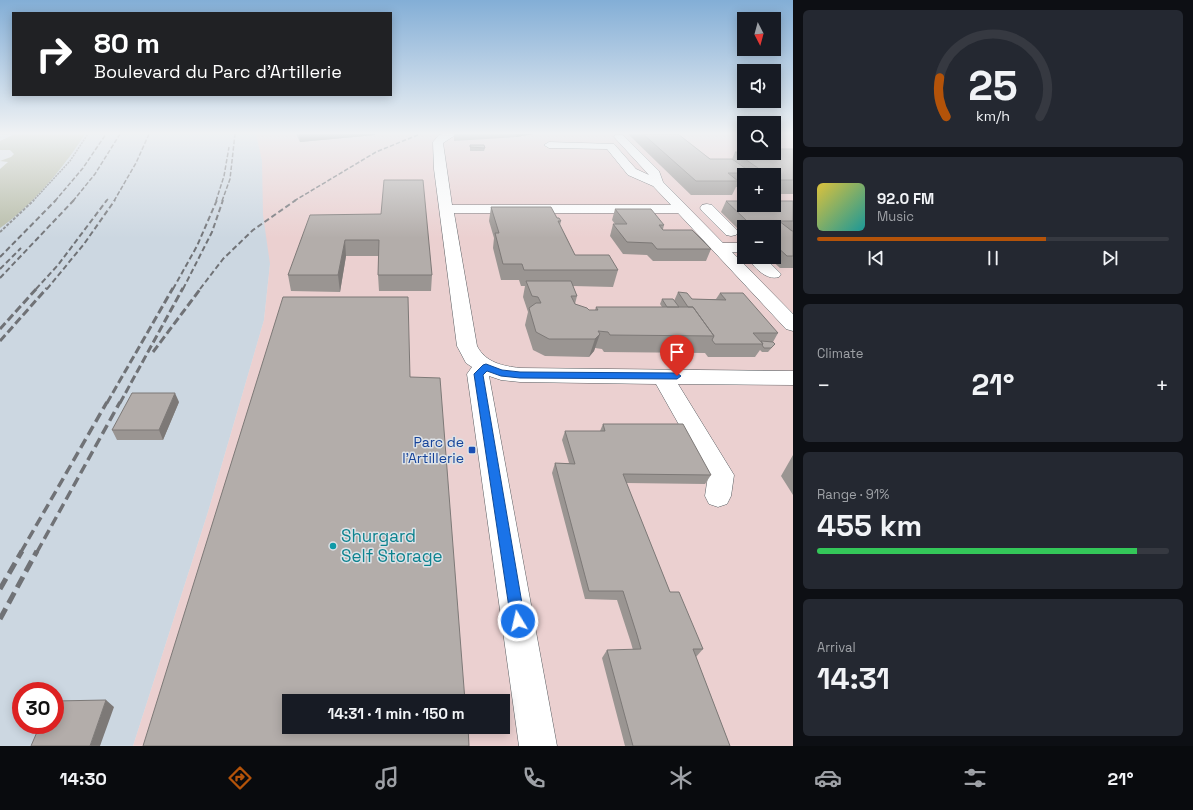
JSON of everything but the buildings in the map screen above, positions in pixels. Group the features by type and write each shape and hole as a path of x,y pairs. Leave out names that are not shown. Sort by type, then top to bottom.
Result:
{"street":[{"path":"441,169 466,346 473,358 486,367 501,373 520,375 793,378"},
{"path":"629,169 632,172 657,183 793,325"},
{"path":"650,169 655,174 657,183"},
{"path":"704,232 731,232 707,208"},
{"path":"446,209 682,209"},
{"path":"718,247 737,248"},
{"path":"762,264 773,274"},
{"path":"486,367 478,374 538,746"},
{"path":"662,376 721,475 718,496"}],"path":[{"path":"0,232 27,208 62,169"}],"shaded area":[{"path":"30,169 355,169 270,264 264,320 208,512 133,746 0,746 0,197"},
{"path":"262,169 737,169 737,212 781,212 781,169 793,169 793,746 133,746 208,512 264,320 270,264 263,215"}],"green space":[{"path":"0,169 60,169 24,209 0,228"}],"railway":[{"path":"55,201 82,169"},
{"path":"73,201 98,169"},
{"path":"114,201 133,169"},
{"path":"216,201 225,169"},
{"path":"222,201 230,179 231,169"},
{"path":"294,201 348,169"},
{"path":"0,257 56,200"},
{"path":"0,278 74,200"},
{"path":"36,289 58,265 107,200"},
{"path":"47,289 84,244 115,200"},
{"path":"173,289 197,246 217,200"},
{"path":"183,289 212,232 223,200"},
{"path":"200,289 223,259 253,230 296,200"},
{"path":"0,269 21,248"},
{"path":"0,329 37,288"},
{"path":"0,341 47,288"},
{"path":"107,403 173,288"},
{"path":"120,403 183,288"},
{"path":"153,352 201,288"},
{"path":"21,552 107,402"},
{"path":"37,552 120,402"},
{"path":"0,589 22,551"},
{"path":"0,619 37,551"}],"place":[{"name":"Parc de l'Artillerie","path":"472,450"},
{"name":"Shurgard Self Storage","path":"333,546"}],"route":[{"path":"518,621 478,374 486,367 501,373 520,375 677,376"}]}
